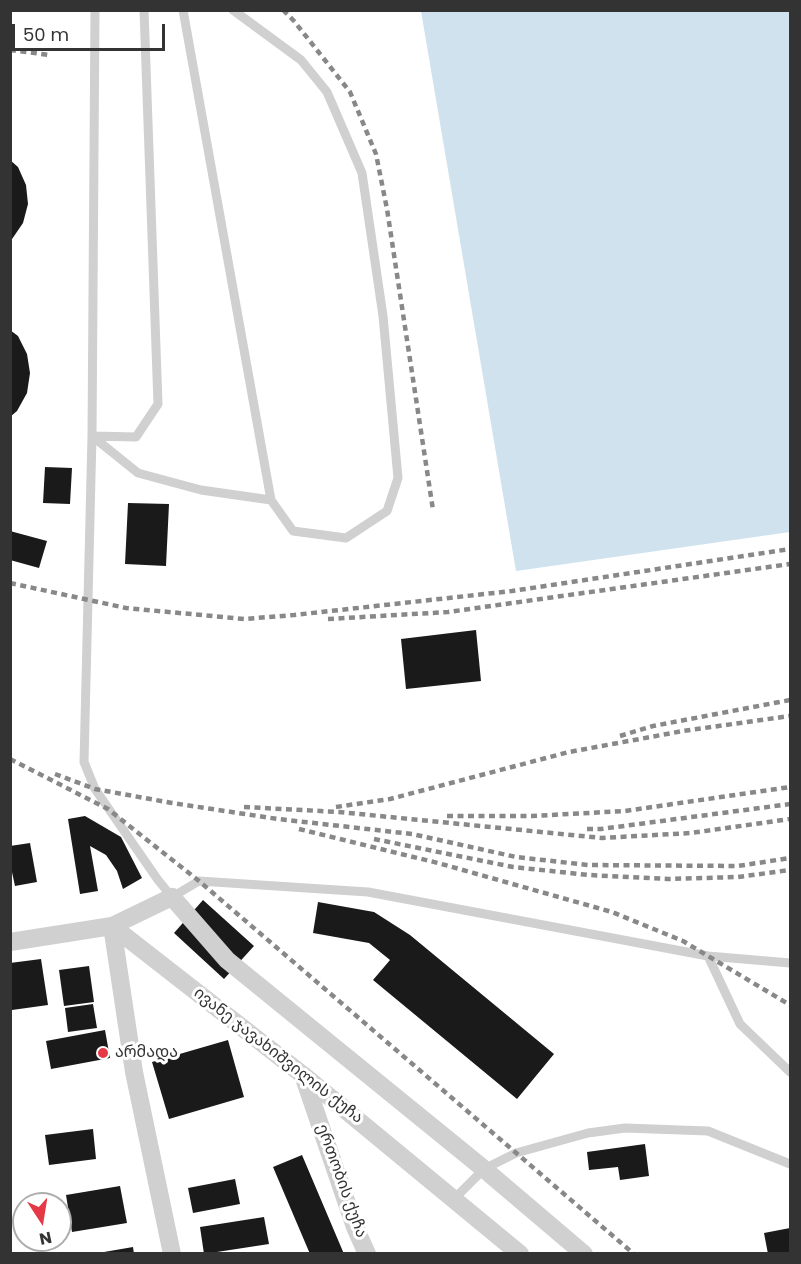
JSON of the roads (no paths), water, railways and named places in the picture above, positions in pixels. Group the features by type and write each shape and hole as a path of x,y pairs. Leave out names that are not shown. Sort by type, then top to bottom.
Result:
{"street":[{"path":"10,942 112,926 172,897 227,960 484,1169 584,1254"},
{"path":"112,926 134,1072 172,1254"},
{"name":"ივანე ჯავახიშვილის ქუჩა","path":"112,926 303,1075 455,1198 520,1254"},
{"name":"ერთობის ქუჩა","path":"303,1075 355,1227 367,1254"}],"lane":[{"path":"95,10 92,436 84,762 95,789 108,809 172,897 199,881 368,892 708,956 790,963"},
{"path":"92,436 136,437 158,404 144,10"},
{"path":"183,10 271,500 293,531 346,538 387,511 398,478 383,316 362,173 327,92 301,60 233,10"},
{"path":"92,436 138,473 201,490 271,500"},
{"path":"708,956 740,1024 790,1071"},
{"path":"455,1198 484,1169 516,1153 588,1133 625,1128 708,1131 790,1164"}],"water":[{"path":"421,11 790,11 790,532 516,571"}],"railway":[{"path":"283,10 350,92 376,154 387,209 433,510"},
{"path":"10,50 50,55"},
{"path":"10,583 126,608 244,619 512,591 790,549"},
{"path":"328,619 448,612 790,564"},
{"path":"620,736 653,726 790,700"},
{"path":"336,807 390,799 569,752 683,731 790,716"},
{"path":"10,759 108,809 199,881 634,1254"},
{"path":"55,774 95,789 172,803 278,819 412,834 516,857 588,865 738,866 790,858"},
{"path":"447,816 532,816 625,811 790,787"},
{"path":"587,829 790,804"},
{"path":"244,807 339,812 602,838 691,833 790,819"},
{"path":"299,829 438,863 612,912 683,941 790,1005"},
{"path":"374,839 513,867 589,875 668,879 738,877 790,870"}],"place":[{"name":"არმადა","path":"103,1053"}]}
